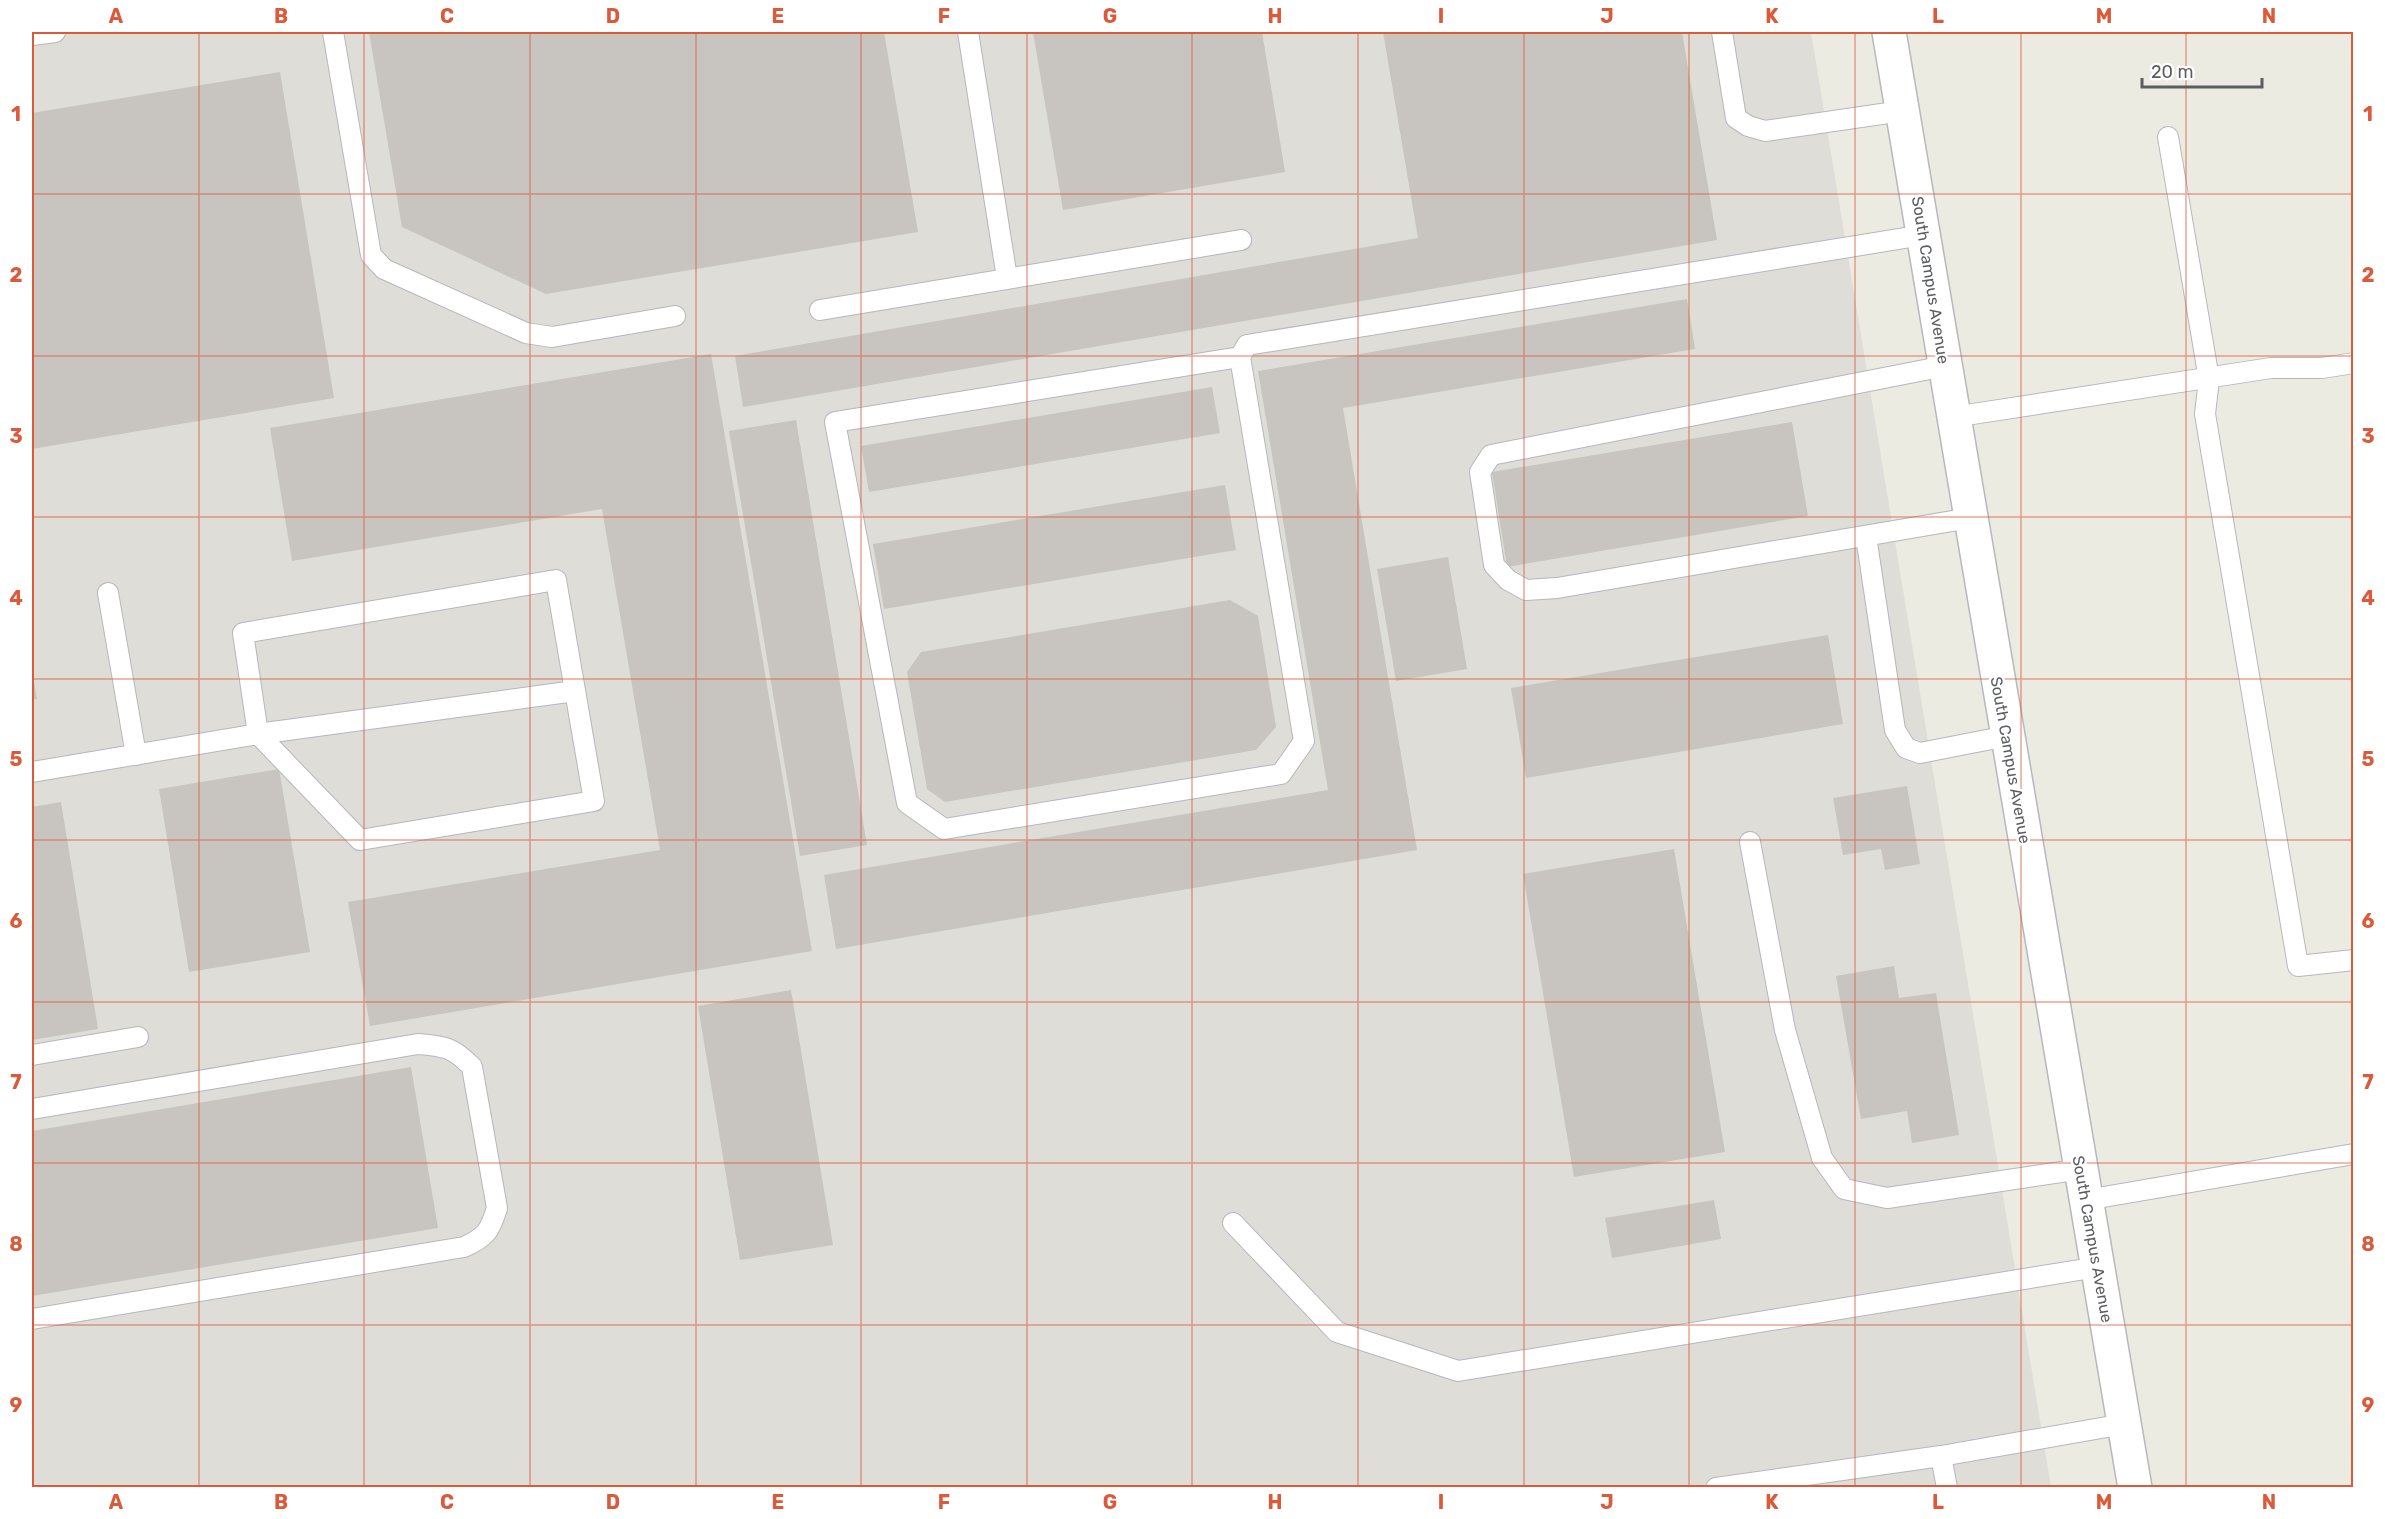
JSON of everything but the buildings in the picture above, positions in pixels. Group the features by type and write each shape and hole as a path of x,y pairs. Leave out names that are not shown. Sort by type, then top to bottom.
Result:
{"street":[{"name":"South Campus Avenue","path":"1889,32 2135,1488"}],"lane":[{"path":"32,35 55,32"},
{"path":"333,32 371,255 384,269 526,333 552,337 675,316"},
{"path":"968,32 1007,278"},
{"path":"1722,32 1736,118 1748,126 1766,131 1790,129 1902,111"},
{"path":"2168,137 2209,379 2205,414 2298,966 2354,960"},
{"path":"1240,357 835,422 907,803 944,829 1281,774 1305,741 1240,357 1247,345 1923,235"},
{"path":"820,310 1241,240"},
{"path":"1953,417 2271,368 2322,368 2354,363"},
{"path":"1945,366 1491,454 1480,472 1494,566 1508,580 1526,590 1557,588 1970,518"},
{"path":"1866,536 1895,730 1906,748 1920,753 2007,736"},
{"path":"556,580 594,801 360,840 258,734 243,633 556,580"},
{"path":"108,593 136,755"},
{"path":"32,772 258,734 575,691"},
{"path":"1750,842 1785,1030 1822,1158 1844,1189 1887,1198 2084,1185 2354,1154"},
{"path":"32,1055 138,1037"},
{"path":"32,1109 418,1044 445,1046 458,1053 472,1067 497,1208 492,1227 480,1240 464,1247 32,1319"},
{"path":"1233,1223 1337,1332 1458,1371 2098,1267"},
{"path":"1716,1488 1941,1456 2124,1424"},
{"path":"1941,1456 1947,1488"}],"shaded area":[{"path":"32,32 1811,32 2051,1487 32,1487"}]}
